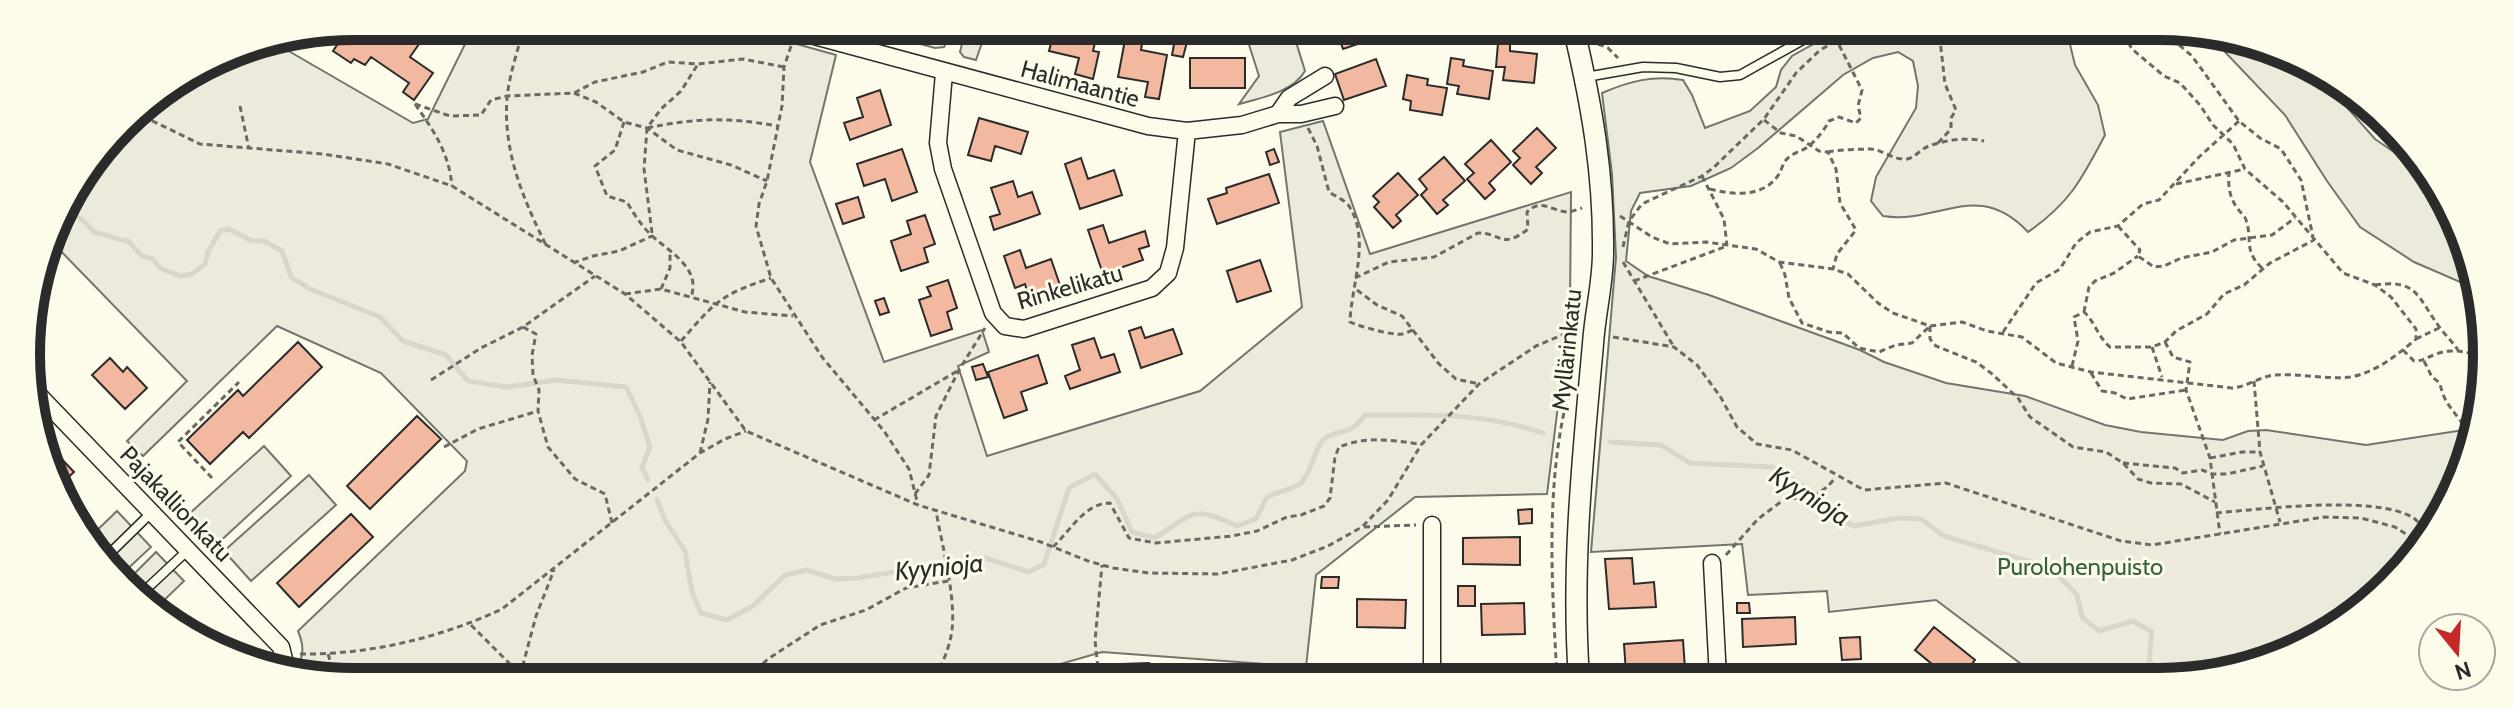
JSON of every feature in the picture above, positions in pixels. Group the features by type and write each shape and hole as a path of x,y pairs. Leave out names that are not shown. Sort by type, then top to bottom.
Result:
{"street":[{"name":"Halimaantie","path":"824,40 1148,126 1187,131 1242,125 1278,114 1301,114 1335,106"},
{"name":"Myllärinkatu","path":"1576,40 1599,153 1592,207 1603,258 1577,528 1575,618 1578,668"},
{"name":"Rinkelikatu","path":"944,73 938,143 943,169 993,313 1005,326 1024,329 1152,288 1168,273 1175,248 1187,131"},
{"name":"Halimaantie","path":"1278,114 1289,98 1325,76"},
{"name":"Pajakallionkatu","path":"44,400 281,647 284,654"},
{"path":"1432,525 1432,668"},
{"path":"1712,563 1717,668"},
{"path":"284,654 285,660"}],"lane":[{"path":"1585,77 1643,67 1676,68 1720,77 1740,75 1804,40"},
{"path":"111,552 152,512"},
{"path":"146,589 188,550"}],"path":[{"path":"521,40 507,96 507,137 525,202 548,248"},
{"path":"787,40 782,106 756,226 771,278 793,316 909,469 918,505"},
{"path":"1938,143 1951,129 1951,118 1956,110 1945,84 1940,40"},
{"path":"2127,40 2132,49 2164,76 2180,83 2233,144 2245,169 2276,195 2343,273 2375,285 2391,297 2416,329 2416,339"},
{"path":"1710,189 1731,194 1766,187 1778,176 1786,159 1810,145 1829,121 1839,117 1856,123 1861,118 1858,106 1862,90 1837,41 1820,50 1796,73 1764,119 1741,144 1702,176 1642,204 1629,221 1620,255 1674,347 1697,365 1720,396 1737,427 1757,444 1792,450 1864,490 1946,483 2121,541 2152,545 2324,517 2361,518 2395,527 2413,538"},
{"path":"2174,41 2192,56 2239,121 2260,138 2281,149 2301,180 2314,240"},
{"path":"574,93 595,82 643,72 668,62 698,64 743,59 784,67"},
{"path":"652,236 644,169 647,128 661,109 681,91 698,64"},
{"path":"452,186 450,165 439,140 415,104 450,116 481,115 491,100 507,96 574,93 596,102 624,122 647,128 677,150 731,165 767,181"},
{"path":"240,106 249,149"},
{"path":"1301,114 1317,146 1329,192 1348,204 1359,233 1356,289 1350,322 1399,335 1415,329"},
{"path":"147,118 200,144 323,154 388,164 452,186 625,294 681,342 746,431 918,505 1041,542 1102,565 1149,573 1218,574 1292,560 1328,546 1362,527 1388,500 1421,445 1479,384 1536,346 1567,333"},
{"path":"647,128 682,120 737,118 777,126"},
{"path":"1764,119 1781,133 1796,136 1819,151 1828,152 1835,149 1853,152 1871,149 1903,159 1914,157 1924,148 1938,143 1971,138 1984,141"},
{"path":"2003,332 2036,283 2060,269 2076,243 2090,232 2118,226 2143,204 2159,200 2199,157 2239,121"},
{"path":"624,122 615,150 595,166 607,196 627,202 637,220 687,267 694,288 691,297"},
{"path":"1828,152 1836,169 1840,203 1856,230 1837,254 1833,269"},
{"path":"2176,184 2245,169"},
{"path":"2229,171 2228,187 2235,205 2246,218 2248,246 2254,260 2262,268"},
{"path":"1702,176 1724,219 1727,246"},
{"path":"1355,278 1389,262 1434,257 1478,233 1484,232 1501,241 1517,237 1528,229 1527,212 1533,206 1544,204 1569,212 1592,207 1629,221 1652,237 1670,244 1706,242 1756,249 1779,262 1833,269 1848,274 1893,313 1930,326 1962,322 1987,331 2022,337 2056,363 2091,372 2232,388 2243,387 2268,376 2297,373 2349,377 2387,361 2416,339 2439,328"},
{"path":"1582,221 1592,207"},
{"path":"2138,256 2154,267 2164,266 2181,258 2212,252 2247,236 2272,235 2295,218"},
{"path":"2084,312 2089,287 2138,256 2140,250 2118,226"},
{"path":"572,263 619,251 652,236"},
{"path":"2084,312 2110,347 2152,347 2165,342 2176,331 2207,314 2224,294 2244,285 2262,268 2314,240"},
{"path":"1633,281 1727,246"},
{"path":"661,289 670,268 670,249"},
{"path":"1779,262 1789,298 1802,323 1843,333 1859,348 1879,352 1912,343 1930,326"},
{"path":"431,380 481,348 523,327 595,276"},
{"path":"681,342 714,303 732,291 771,278"},
{"path":"2375,285 2395,282 2409,287 2420,296 2439,328 2458,350"},
{"path":"625,294 661,289 745,312 793,316"},
{"path":"1356,289 1377,305 1402,316 1439,364 1456,379 1479,384"},
{"path":"2072,367 2078,341 2074,317 2084,312"},
{"path":"915,494 929,475 936,416 993,313"},
{"path":"1930,326 1930,339 1936,346 1976,362 1991,373 2018,398 2030,417 2073,447 2106,452 2123,463 2138,479 2151,483 2181,484 2215,502"},
{"path":"523,327 536,334 532,355 533,375 539,390 538,411 548,447 575,479 605,494 613,524"},
{"path":"1608,337 1674,347"},
{"path":"2165,342 2173,357 2190,362 2186,390 2210,458 2220,534"},
{"path":"2152,347 2163,379"},
{"path":"2403,350 2414,361 2424,361 2435,354 2458,350 2473,355"},
{"path":"2424,361 2432,377 2440,383 2443,398 2464,426"},
{"path":"874,420 959,370"},
{"path":"2091,372 2102,391 2127,399 2186,390"},
{"path":"2254,381 2260,452 2280,523"},
{"path":"212,478 178,442 239,382"},
{"path":"700,453 708,419 710,382"},
{"path":"1557,668 1554,499 1561,423 1571,384"},
{"path":"444,447 478,429 538,411"},
{"path":"284,654 369,650 470,624 502,609 700,453 746,431"},
{"path":"1053,547 1083,514 1099,503 1110,503 1129,538 1156,543 1257,531 1287,517 1324,506 1330,498 1339,447 1357,440 1394,440 1421,445"},
{"path":"2210,458 2260,452"},
{"path":"2123,463 2175,468 2183,473 2202,470 2212,474 2263,466"},
{"path":"1712,563 1729,553 1758,519 1786,498 1801,499 1825,492 1836,477"},
{"path":"2216,513 2275,506 2387,508 2414,518 2421,527"},
{"path":"936,511 953,629 939,668"},
{"path":"1362,527 1432,525"},
{"path":"1098,668 1095,641 1102,565"},
{"path":"523,668 536,616 555,567"},
{"path":"758,668 820,625 866,610 906,588 948,581"},
{"path":"470,624 513,668"},
{"path":"328,654 332,667"}],"green space":[{"path":"467,40 782,40 836,55 810,162 884,362 982,330 989,352 958,366 987,456 1200,391 1302,307 1280,132 1323,121 1370,254 1571,192 1570,309 1547,494 1415,497 1316,575 1306,667 1102,652 1046,668 354,668 299,663 302,644 298,631 465,471 467,461 381,373 277,326 143,456 127,441 187,381 59,249 82,197 105,163 132,132 163,105 197,82 253,57 284,48 413,123 428,119"},
{"path":"906,40 947,40 944,47 935,48"},
{"path":"963,40 983,40 976,60 964,57 960,52"},
{"path":"1248,40 1295,40 1305,71 1300,78 1285,89 1239,104 1259,76"},
{"name":"Purolohenpuisto","path":"1821,40 2069,40 2075,65 2098,105 2105,135 2074,189 2055,211 2028,232 2009,216 1992,208 1974,206 1922,215 1883,216 1871,201 1876,177 1916,108 1918,86 1913,61 1898,52 1873,58 1843,75 1731,168 1691,186 1640,193 1631,211 1626,261 1648,276 1860,350 1884,362 1946,383 2025,396 2105,425 2141,432 2223,440 2248,431 2266,430 2366,445 2463,430 2441,493 2395,561 2366,590 2316,626 2279,644 2240,657 2180,667 2026,668 1936,600 1829,612 1827,591 1748,595 1742,544 1591,552 1616,257 1612,174 1602,93 1642,80 1683,80 1705,128 1750,111 1776,87 1781,70 1792,56"},
{"path":"2219,46 2279,64 2316,82 2336,95 2375,139 2406,160 2441,215 2465,284 2414,262 2360,227 2285,115"}],"shaded area":[{"path":"264,446 291,476 217,544 189,514"},
{"path":"309,475 336,505 251,581 224,551"},
{"path":"117,511 151,547 126,570 96,532"},
{"path":"156,552 184,581 162,602 132,576"}],"building":[{"path":"422,40 410,57 433,73 414,100 403,92 409,83 371,57 365,65 354,59 351,63 333,51 339,42"},
{"path":"1052,40 1096,40 1093,51 1099,52 1093,79 1075,74 1079,58 1049,51"},
{"path":"1125,40 1142,43 1141,50 1167,55 1159,99 1145,97 1148,82 1118,77"},
{"path":"1175,40 1187,42 1183,57 1172,55"},
{"path":"1340,40 1370,40 1343,49"},
{"path":"1498,43 1510,44 1510,51 1537,54 1534,83 1503,80 1505,67 1496,67"},
{"path":"1190,58 1245,58 1245,88 1190,88"},
{"path":"1451,58 1464,60 1463,66 1493,71 1489,99 1457,94 1459,86 1447,84"},
{"path":"1376,59 1386,86 1344,100 1335,74"},
{"path":"1407,75 1428,79 1427,85 1447,88 1442,115 1410,110 1411,101 1403,99"},
{"path":"880,90 891,125 850,140 844,123 863,117 857,98"},
{"path":"979,118 1028,132 1021,154 995,146 991,161 968,155"},
{"path":"1537,128 1556,148 1536,167 1542,173 1531,184 1513,165 1520,158 1513,151"},
{"path":"1491,140 1511,162 1489,183 1495,190 1485,199 1467,179 1474,173 1465,164"},
{"path":"902,149 917,192 892,201 885,179 864,186 857,164"},
{"path":"1274,149 1279,162 1270,165 1266,152"},
{"path":"1444,157 1465,181 1443,200 1448,205 1437,214 1421,195 1427,189 1419,179"},
{"path":"1081,158 1088,179 1114,170 1122,195 1080,209 1065,164"},
{"path":"1398,173 1418,195 1396,215 1401,221 1393,228 1374,207 1379,202 1373,196"},
{"path":"1269,174 1279,203 1217,224 1208,199 1227,193 1226,188"},
{"path":"1013,181 1018,197 1032,192 1040,214 994,230 990,217 1000,214 991,188"},
{"path":"858,197 864,217 843,224 836,204"},
{"path":"925,215 935,244 924,248 928,262 901,271 891,241 911,234 907,221"},
{"path":"1103,225 1109,243 1145,231 1149,246 1139,249 1143,260 1103,274 1088,230"},
{"path":"1020,250 1026,268 1051,259 1061,288 1029,298 1025,284 1015,288 1004,256"},
{"path":"1260,260 1271,291 1237,302 1227,271"},
{"path":"948,280 957,308 947,312 952,329 931,336 919,300 931,296 927,287"},
{"path":"884,298 889,312 880,315 875,301"},
{"path":"1141,327 1145,338 1173,329 1182,354 1141,368 1129,331"},
{"path":"1094,338 1101,358 1114,354 1120,372 1070,389 1065,376 1080,370 1072,345"},
{"path":"298,342 322,367 249,438 243,432 210,464 187,440 238,390 243,396"},
{"path":"1038,355 1047,383 1021,392 1027,410 1004,418 988,372"},
{"path":"110,358 123,372 127,367 147,388 125,409 92,375"},
{"path":"983,364 988,377 976,380 972,367"},
{"path":"417,416 441,439 370,509 347,486"},
{"path":"57,454 74,472 66,479"},
{"path":"1532,509 1532,523 1519,524 1518,510"},
{"path":"351,514 373,537 299,607 277,583"},
{"path":"1520,537 1520,565 1463,564 1463,538"},
{"path":"1632,558 1634,584 1654,582 1656,607 1609,609 1605,559"},
{"path":"1322,577 1339,577 1338,588 1321,588"},
{"path":"1458,586 1475,586 1475,606 1458,606"},
{"path":"1357,599 1406,600 1405,628 1357,627"},
{"path":"1524,603 1525,634 1482,635 1481,604"},
{"path":"1737,603 1749,603 1750,613 1737,613"},
{"path":"1795,617 1796,644 1743,647 1742,619"},
{"path":"1934,627 1975,660 1969,668 1937,668 1915,650"},
{"path":"1860,637 1861,659 1842,660 1840,638"},
{"path":"1683,640 1685,668 1626,668 1624,644"},
{"path":"1149,663 1149,668 1122,668 1122,664"},
{"path":"1227,665 1242,665 1242,668 1227,668"},
{"path":"1328,667 1380,667 1380,668"}],"waterway":[{"name":"Kyynioja","path":"72,216 79,218 95,233 128,241 142,256 153,259 160,268 180,276 192,274 205,264 220,231 229,229 252,241 264,241 282,251 291,277 310,289 380,317 403,341 446,355 468,381 507,387 556,380 626,387 650,447 642,467 648,480"},
{"name":"Kyynioja","path":"657,500 666,522 685,551 692,592 701,613 727,620 753,606 785,575 807,570 835,579 857,578 907,570 953,570 985,558 1029,572 1044,564 1069,488 1095,474 1117,499 1132,532 1155,538 1194,514 1211,515 1237,526 1256,519 1267,497 1302,482 1323,440 1351,429 1365,415 1476,418 1543,433"},
{"name":"Kyynioja","path":"1610,442 1661,445 1690,463 1772,467 1806,488 1827,512 1854,526 1899,518 1921,519 1944,536 2041,565 2061,578 2077,595 2082,617 2099,631 2133,621 2152,632 2149,661 2157,668"}]}
